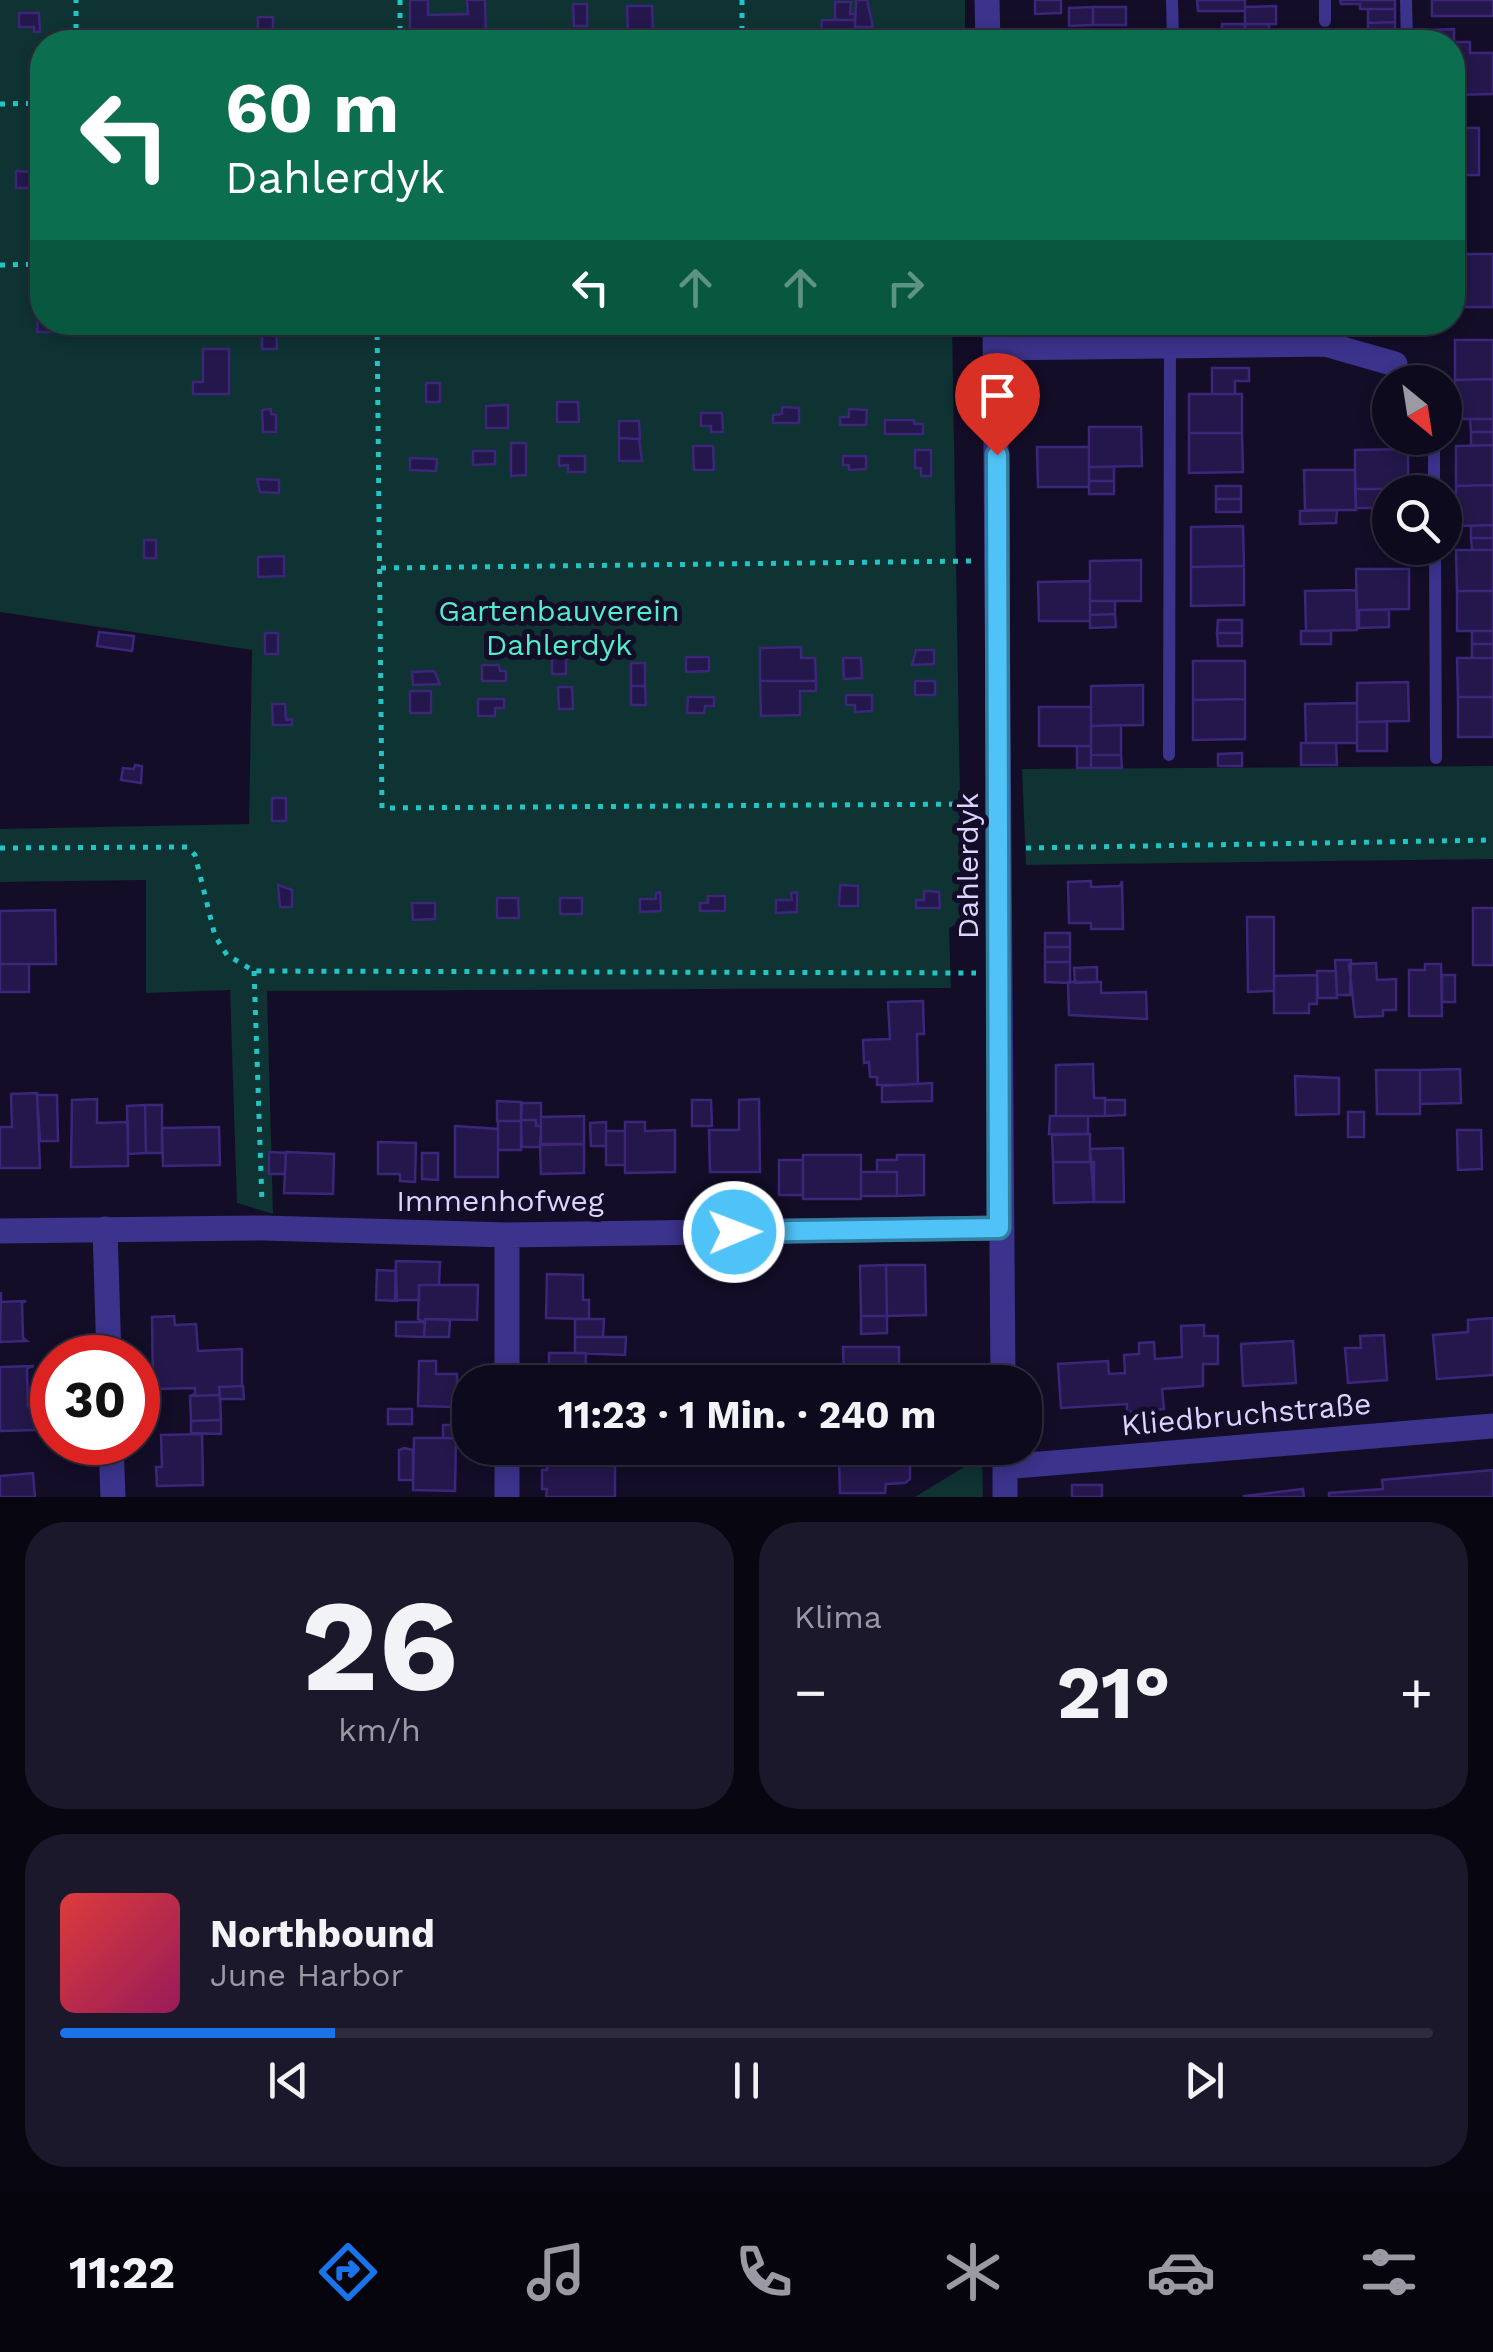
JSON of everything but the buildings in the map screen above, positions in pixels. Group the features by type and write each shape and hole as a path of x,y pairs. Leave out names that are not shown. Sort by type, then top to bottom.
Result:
{"street":[{"path":"987,0 988,30"},
{"name":"Dahlerdyk","path":"1003,1365 996,335 1170,346 1325,344 1394,364"},
{"name":"Immenhofweg","path":"0,1231 263,1228 507,1235 999,1228"},
{"path":"105,1229 108,1335"},
{"path":"507,1235 507,1365"},
{"name":"Kliedbruchstraße","path":"1042,1455 1493,1426"},
{"path":"112,1465 113,1497"},
{"path":"507,1465 507,1497"},
{"path":"1005,1465 1005,1497"}],"lane":[{"path":"1172,0 1173,30"},
{"path":"1324,0 1325,21"},
{"path":"1406,0 1407,30"},
{"path":"1170,346 1170,755"},
{"path":"1435,565 1436,758"}],"path":[{"path":"76,0 76,30"},
{"path":"400,0 400,30"},
{"path":"742,0 742,30"},
{"path":"0,104 30,103"},
{"path":"0,265 30,264"},
{"path":"377,335 382,808 999,805"},
{"path":"381,568 998,562"},
{"path":"999,848 1493,840"},
{"path":"0,848 187,848 195,856 215,936 227,955 254,971 1000,973"},
{"path":"254,971 263,1228"}],"green space":[{"name":"Gartenbauverein Dahlerdyk","path":"0,0 965,0 965,30 30,30 30,335 952,335 962,921 949,928 951,988 267,991 273,1214 237,1203 230,990 146,993 146,880 0,882 0,829 249,824 252,650 0,612"},
{"path":"1493,766 1493,859 1026,865 1022,769"},
{"path":"967,1465 982,1465 983,1497 915,1497"}],"route":[{"path":"734,1232 999,1228 997,455"}]}
